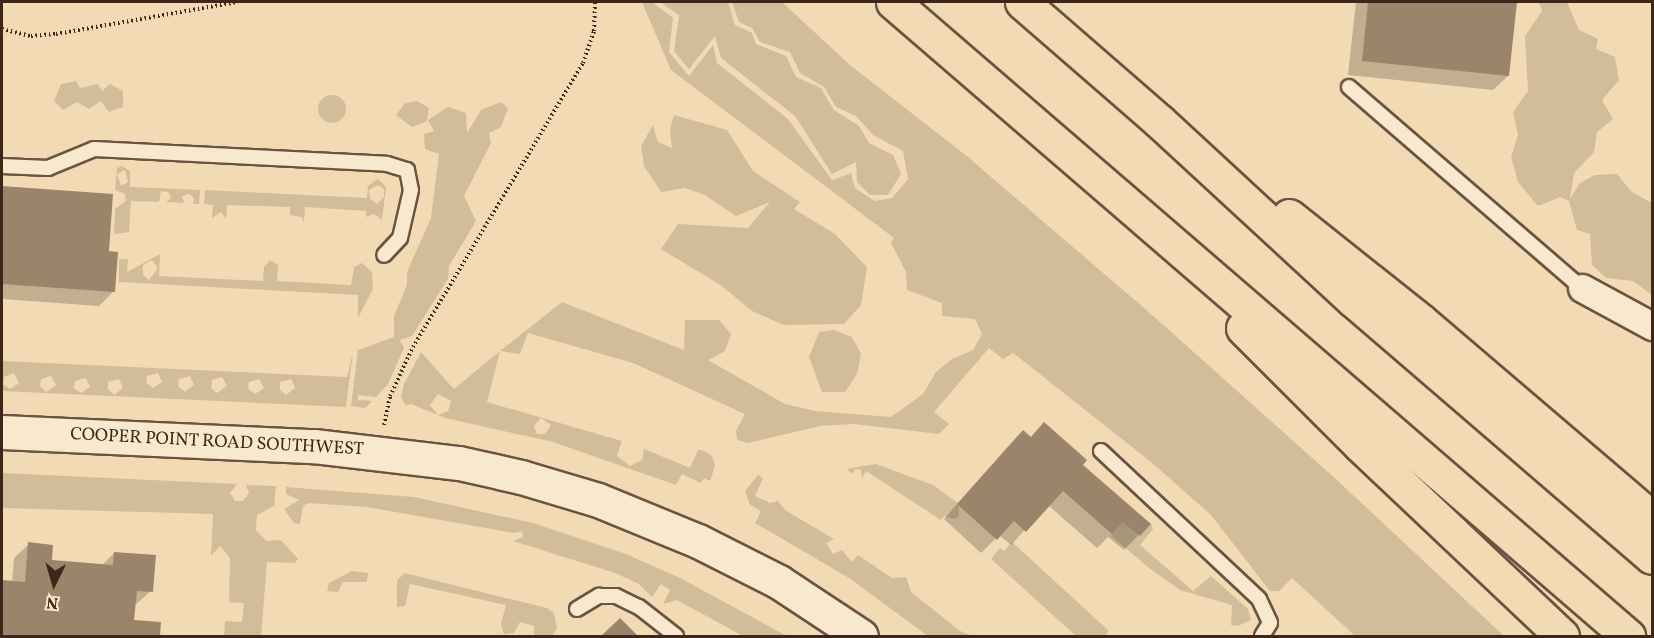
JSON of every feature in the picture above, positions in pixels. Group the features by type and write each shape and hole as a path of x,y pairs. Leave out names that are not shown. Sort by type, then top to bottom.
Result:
{"highway":[{"path":"893,2 1628,636"},
{"path":"1022,2 1159,121 1353,300 1653,557"},
{"path":"1159,121 1304,227 1421,321 1653,518"},
{"path":"1101,180 1360,445 1562,636"}],"main road":[{"name":"COOPER POINT ROAD SOUTHWEST","path":"2,432 314,446 377,452 510,474 598,500 739,560 788,588 861,636"}],"street":[{"path":"1582,288 1653,326"}],"lane":[{"path":"1349,87 1582,288"},
{"path":"2,166 48,168 93,149 387,164 407,170 411,190 400,238 384,255"},
{"path":"1101,451 1258,599 1270,623 1263,636"},
{"path":"577,609 599,596 616,596 639,607 676,636"}],"path":[{"path":"2,29 31,36 56,34 237,2"},
{"path":"377,452 390,396 413,347 583,63 594,31 595,2"}],"shaded area":[{"path":"642,2 652,2 673,18 669,52 689,76 713,45 717,63 788,119 832,180 851,173 855,188 875,201 892,198 908,179 903,151 873,135 856,116 836,107 824,87 800,73 790,52 760,42 752,28 739,22 732,2 782,2 850,65 968,157 1151,314 1338,481 1504,636 1355,636 1292,578 1279,591 1270,591 1211,515 1151,462 1013,353 1003,359 989,348 934,412 949,424 939,434 854,424 820,426 748,443 737,440 736,431 745,414 633,363 528,333 520,354 500,351 562,302 684,350 685,320 719,320 731,334 725,351 708,360 785,404 815,411 891,417 923,394 936,372 952,359 973,350 982,334 975,319 942,316 942,303 907,290 906,272 891,243 894,238 671,70"},
{"path":"660,2 728,2 735,25 752,33 756,44 786,56 796,77 821,88 834,110 859,126 869,143 893,155 901,174 888,195 870,195 857,182 856,162 832,174 795,116 721,58 715,36 689,69 674,51 679,15"},
{"path":"1539,2 1567,2 1579,30 1598,39 1596,49 1615,57 1619,80 1602,100 1613,119 1597,132 1594,152 1574,173 1570,199 1580,183 1595,175 1617,174 1632,192 1652,203 1652,295 1633,281 1606,278 1592,265 1590,234 1577,230 1569,201 1560,197 1538,206 1518,182 1511,157 1518,135 1513,112 1528,91 1525,36 1542,11"},
{"path":"76,81 80,88 98,84 102,91 110,84 123,91 123,107 109,112 101,101 89,109 77,102 63,110 54,101 61,84"},
{"path":"332,95 342,99 346,109 342,119 332,123 322,119 318,109 322,99"},
{"path":"417,101 429,108 427,121 412,127 396,115 405,103"},
{"path":"501,102 508,108 501,127 489,133 491,143 464,196 476,221 449,266 448,279 412,336 400,340 404,348 388,384 376,397 358,395 358,400 372,401 365,408 351,406 358,350 394,337 394,316 407,285 407,272 431,218 439,154 425,149 424,134 434,131 428,120 448,107 466,113 467,133 481,110"},
{"path":"674,115 727,130 753,171 800,202 794,209 835,234 867,267 861,305 844,324 784,325 752,311 722,286 661,249 678,224 748,228 770,202 736,216 705,195 685,188 661,192 644,166 641,146 653,125 658,142 672,148 670,130"},
{"path":"122,166 130,171 130,187 200,190 199,204 193,204 194,198 189,194 182,196 184,203 166,202 171,198 168,192 161,191 159,202 131,201 129,232 114,234 115,209 126,201 125,194 115,190 117,168","holes":["125,170 128,182 121,186 117,174"]},
{"path":"378,179 386,187 382,220 374,214 366,217 366,211 305,207 304,222 301,217 290,215 290,207 227,205 226,219 221,212 212,218 213,205 204,204 205,190 367,198 368,186","holes":["378,185 384,189 384,197 377,204 370,199 369,190"]},
{"path":"160,254 159,276 263,281 264,267 270,260 278,265 277,281 351,285 354,267 362,263 372,272 373,289 358,318 358,295 119,282 119,259 128,259 127,272","holes":["152,260 158,268 149,280 143,275 143,265"]},
{"path":"834,330 852,337 861,354 857,374 845,392 822,392 809,357 819,332"},
{"path":"500,351 487,402 622,441 617,456 630,466 642,460 644,449 690,468 698,450 702,450 712,456 715,466 710,481 704,478 701,483 682,474 676,485 553,442 445,418 411,404 406,406 401,397 404,384 421,352 454,389","holes":["438,394 451,401 448,411 438,415 430,405","541,418 551,425 545,434 537,434 534,426"]},
{"path":"353,352 346,407 2,391 2,361 347,377","holes":["14,373 19,383 10,389 3,384 4,377","158,373 162,382 153,388 146,383 147,376","51,376 56,385 46,392 40,386 41,379","190,376 194,385 185,392 178,386 179,379","222,377 227,386 217,393 211,388 212,380","86,378 90,387 81,393 74,388 75,381","119,379 123,388 114,395 108,389 108,382","259,379 264,388 255,394 248,389 249,382","291,379 295,388 286,395 280,390 280,382"]},
{"path":"876,464 933,485 958,503 959,516 954,519 944,516 941,520 866,471 862,479 861,470 856,469 852,474 847,469"},
{"path":"2,473 237,484 230,493 235,501 243,501 249,493 246,485 276,486 274,506 257,515 256,530 266,541 281,540 298,559 295,563 267,562 261,636 224,636 225,621 242,622 244,603 229,602 230,558 220,546 211,556 213,514 2,508"},
{"path":"758,475 763,478 755,496 770,503 778,501 785,510 834,539 826,543 833,554 842,550 852,562 858,555 892,578 906,577 911,592 960,631 973,636 928,636 849,578 755,523 761,511 750,505 745,491"},
{"path":"286,487 414,497 533,523 626,554 680,578 787,636 743,636 677,600 663,604 670,590 661,584 652,597 639,584 615,573 513,541 523,537 522,531 514,533 367,507 308,503 303,506 300,524 294,523 284,509 299,500 286,494"},
{"path":"1123,523 1140,536 1151,524 1153,529 1140,545 1193,591 1211,576 1248,609 1251,620 1238,626 1231,625 1232,605 1180,590 1149,568 1111,536"},
{"path":"1012,542 1108,630 1107,636 1076,636 991,559 1000,548 1004,551"},
{"path":"352,571 368,573 367,582 343,582 338,592 327,591 329,583"},
{"path":"405,573 547,608 554,613 557,628 552,636 534,636 534,626 520,622 514,633 504,634 501,624 506,605 410,584 405,606 397,607 397,580"}],"building":[{"path":"1368,2 1517,2 1509,76 1362,61"},
{"path":"2,186 113,194 109,251 118,252 115,292 2,284"},
{"path":"1044,422 1087,460 1083,465 1151,524 1140,536 1123,523 1112,534 1063,491 1026,532 1014,521 997,540 957,504 1023,430 1031,437"},
{"path":"28,542 53,545 52,560 113,565 114,552 156,555 153,592 137,591 134,620 161,622 160,636 2,636 2,580 25,582"},
{"path":"620,618 638,636 601,636"}]}
